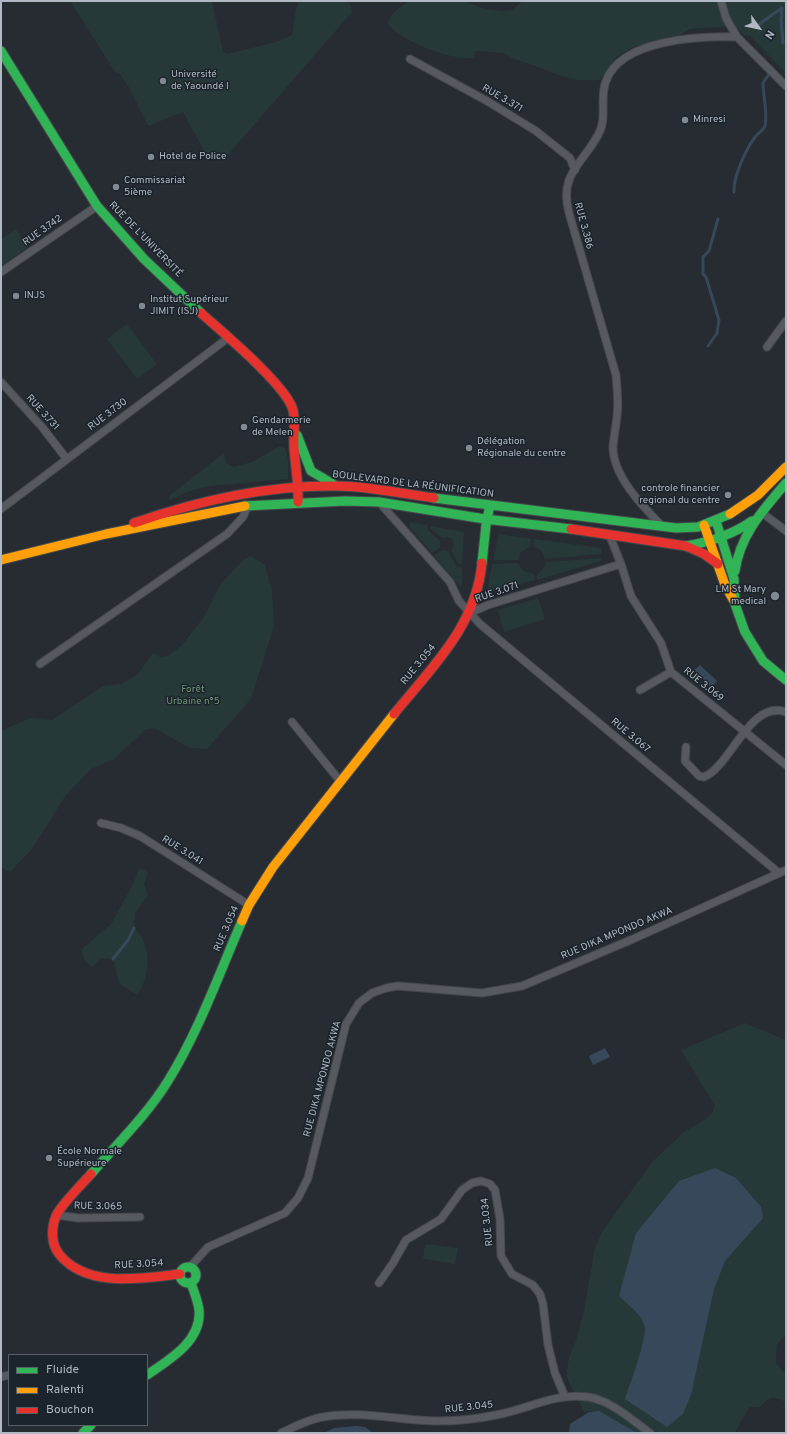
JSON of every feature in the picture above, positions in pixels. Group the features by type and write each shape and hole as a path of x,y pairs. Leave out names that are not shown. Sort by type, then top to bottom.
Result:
{"main road":[{"name":"RUE DE L'UNIVERSITÉ","path":"1,51 97,206 144,259 272,379 283,392 293,410 294,449 299,486 298,502"},
{"name":"RUE DE L'UNIVERSITÉ","path":"294,424 311,471 321,478 338,486"},
{"name":"BOULEVARD DE LA RÉUNIFICATION","path":"106,534 164,512 223,496 264,489 299,486 338,486 685,528 704,525 718,520 746,504 767,488 786,467"},
{"path":"735,604 734,579 736,559 740,546 760,514 786,483"},
{"name":"BOULEVARD DE LA RÉUNIFICATION","path":"1,560 106,534 248,505 298,502 379,502 485,520 609,534 686,546"},
{"name":"RUE 3.054","path":"180,1274 124,1278 95,1276 74,1267 59,1255 52,1240 52,1229 56,1215 148,1108 168,1081 192,1037 249,905 282,854 459,633 478,592 482,565 485,520 490,505"},
{"path":"686,546 709,542 735,533 760,514"},
{"path":"718,520 734,579"},
{"path":"704,525 725,584 735,604 745,632 754,649 763,661 786,680"},
{"path":"686,546 704,554 718,564"},
{"path":"190,1267 194,1270 196,1274 195,1279 191,1283 181,1280 180,1274 182,1269 190,1267"},
{"path":"148,1375 183,1348 192,1338 198,1326 200,1312 191,1283"}],"street":[{"path":"721,1 726,18 737,37 786,86"},
{"name":"RUE 3.386","path":"662,526 636,497 615,462 613,447 618,414 616,375 565,198 566,185 599,134 602,124 606,81 618,64 647,46 687,39 737,37"},
{"name":"RUE 3.371","path":"410,59 487,101 536,131 570,158 575,170"},
{"name":"RUE 3.742","path":"1,272 97,206"},
{"path":"767,347 786,320"},
{"name":"RUE 3.730","path":"1,509 66,458 228,338"},
{"name":"RUE 3.731","path":"1,382 42,427 66,458"},
{"name":"RUE 3.071","path":"379,502 450,582 459,601 470,612 488,605 622,564"},
{"path":"40,664 227,534 243,517 248,505"},
{"path":"760,514 786,531"},
{"name":"RUE 3.069","path":"609,534 622,564 631,596 661,643 671,672 786,765"},
{"name":"RUE 3.067","path":"470,612 486,629 779,873"},
{"path":"640,690 671,672"},
{"path":"686,747 685,761 699,776 704,777 709,775 721,762 755,720 775,711 786,712"},
{"path":"292,722 340,781"},
{"name":"RUE 3.041","path":"101,823 121,828 140,836 249,905"},
{"name":"RUE DIKA MPONDO AKWA","path":"190,1267 208,1247 284,1213 298,1198 308,1178 346,1024 359,1003 372,993 398,986 482,993 522,986 633,939 786,870"},
{"name":"RUE 3.034","path":"379,1282 393,1263 406,1240 441,1219 462,1190 472,1183 481,1181 490,1184 495,1190 500,1219 502,1256 512,1274 533,1285 540,1294 552,1359 564,1397"},
{"name":"RUE 3.065","path":"56,1215 78,1218 140,1217"},
{"name":"RUE 3.045","path":"281,1433 321,1417 336,1415 351,1414 438,1421 475,1419 498,1415 564,1397 590,1397 610,1405 650,1433"}],"green space":[{"path":"70,1 212,1 223,52 227,54 276,42 292,35 296,9 299,1 349,1 352,12 227,156 209,160 183,112 148,126 130,89 119,73 115,72"},
{"path":"409,1 465,1 481,8 502,11 512,10 523,1 786,1 786,73 750,36 744,35 734,26 690,29 680,35 664,38 650,44 633,47 616,57 600,80 578,80 558,75 516,60 503,53 476,51 473,58 452,56 415,43 395,31 388,24 393,13"},
{"path":"16,229 28,247 1,266 1,239"},
{"path":"127,324 157,364 137,379 107,339"},
{"path":"280,446 285,448 288,459 288,479 210,486 192,490 170,500 169,496 224,453 226,463 234,467 252,462"},
{"path":"410,522 427,525 428,530 440,541 440,548 432,553 409,526"},
{"path":"430,526 464,532 462,564 458,564 451,550 454,545 452,539 447,537 442,538 430,528"},
{"path":"499,534 531,539 530,547 521,552 518,560 493,560"},
{"path":"534,539 601,548 601,554 545,559 541,550 533,547"},
{"path":"442,550 448,551 456,566 462,567 462,585 459,585 434,556"},
{"name":"Forêt Urbaine n°5","path":"251,556 265,565 272,591 274,626 251,699 207,749 190,748 154,728 145,730 114,759 91,769 66,795 33,848 10,872 1,867 1,731 30,718 52,720 103,686 121,684 137,675 153,653 160,657 168,656 182,645 204,617 219,586 243,560"},
{"path":"601,558 601,561 537,580 537,574 543,569 546,562"},
{"path":"518,563 523,571 534,574 535,580 487,592 492,564"},
{"path":"538,598 545,619 504,632 498,610"},
{"path":"140,867 148,873 144,884 148,895 135,913 134,928 140,934 144,942 148,960 145,979 142,988 137,995 119,983 113,959 101,958 92,967 85,960 81,950 111,924 132,886"},
{"path":"745,1023 786,1040 786,1333 777,1345 776,1363 786,1375 786,1402 772,1398 767,1400 760,1407 751,1407 748,1409 735,1433 637,1433 592,1411 584,1412 567,1378 569,1357 576,1340 584,1311 595,1247 603,1230 653,1161 684,1132 706,1119 712,1113 715,1106 681,1050"},
{"path":"425,1244 458,1248 455,1264 423,1259"}],"water":[{"path":"700,665 717,681 711,687 694,670"},
{"path":"605,1048 610,1057 593,1065 589,1056"},
{"path":"715,1168 736,1178 761,1207 763,1218 725,1261 714,1289 691,1395 683,1414 667,1427 625,1399 644,1339 645,1330 640,1316 619,1296 636,1233 679,1181"},
{"path":"599,1411 637,1433 569,1433 570,1424 589,1412"},
{"path":"356,1426 365,1427 373,1433 324,1433 334,1428"}],"waterway":[{"path":"758,26 782,8 781,20 783,43"},
{"path":"734,192 738,171 744,156 755,137 765,126 766,115 763,83 771,71"},
{"path":"708,346 717,333 719,320 706,277 703,274 703,257 709,251 718,219"},
{"path":"113,959 128,940 134,928"}],"traffic: fast":[{"path":"1,51 97,206 144,259 201,313"},
{"path":"297,435 311,471 333,484"},
{"path":"735,571 747,534 761,513 786,483"},
{"path":"434,498 676,528 698,527 730,514"},
{"path":"245,506 345,501 379,502 485,519 571,529"},
{"path":"482,563 486,525 490,505"},
{"path":"716,521 734,579 735,604 745,632 763,661 786,680"},
{"path":"686,546 720,537 737,530 752,521"},
{"path":"91,1174 151,1106 168,1081 199,1022 242,921"},
{"path":"185,1267 191,1267 196,1272 196,1275 194,1281 191,1283 185,1283 180,1278 180,1272 185,1267"},
{"path":"148,1374 174,1356 190,1340 195,1331 199,1321 199,1310 191,1283"},
{"path":"83,1433 90,1426"}],"traffic: slow":[{"path":"730,514 758,495 786,467"},
{"path":"1,560 106,534 245,506"},
{"path":"704,525 725,585 734,601"},
{"path":"242,921 249,905 273,867 394,714"}],"traffic: jam":[{"path":"201,313 253,360 279,387 288,400 294,415 294,454 298,502"},
{"path":"134,523 184,507 209,501 259,491 285,488 349,486 434,498"},
{"path":"571,529 686,546 704,554 718,564"},
{"path":"394,714 437,662 462,626 471,607 478,586 482,563"},
{"path":"91,1174 66,1201 56,1216 53,1226 53,1241 59,1254 71,1265 84,1272 100,1277 132,1279 180,1274"}],"place":[{"name":"Université de Yaoundé I","path":"163,81"},
{"name":"Minresi","path":"685,120"},
{"name":"Hotel de Police","path":"151,157"},
{"name":"Commissariat 5ième","path":"116,187"},
{"name":"INJS","path":"16,296"},
{"name":"Institut Supérieur JIMIT (ISJ)","path":"142,306"},
{"name":"Gendarmerie de Melen","path":"244,427"},
{"name":"Délégation Régionale du centre","path":"469,448"},
{"name":"controle financier regional du centre","path":"728,495"},
{"name":"LM St Mary medical","path":"775,596"},
{"name":"École Normale Supérieure","path":"49,1158"}]}
